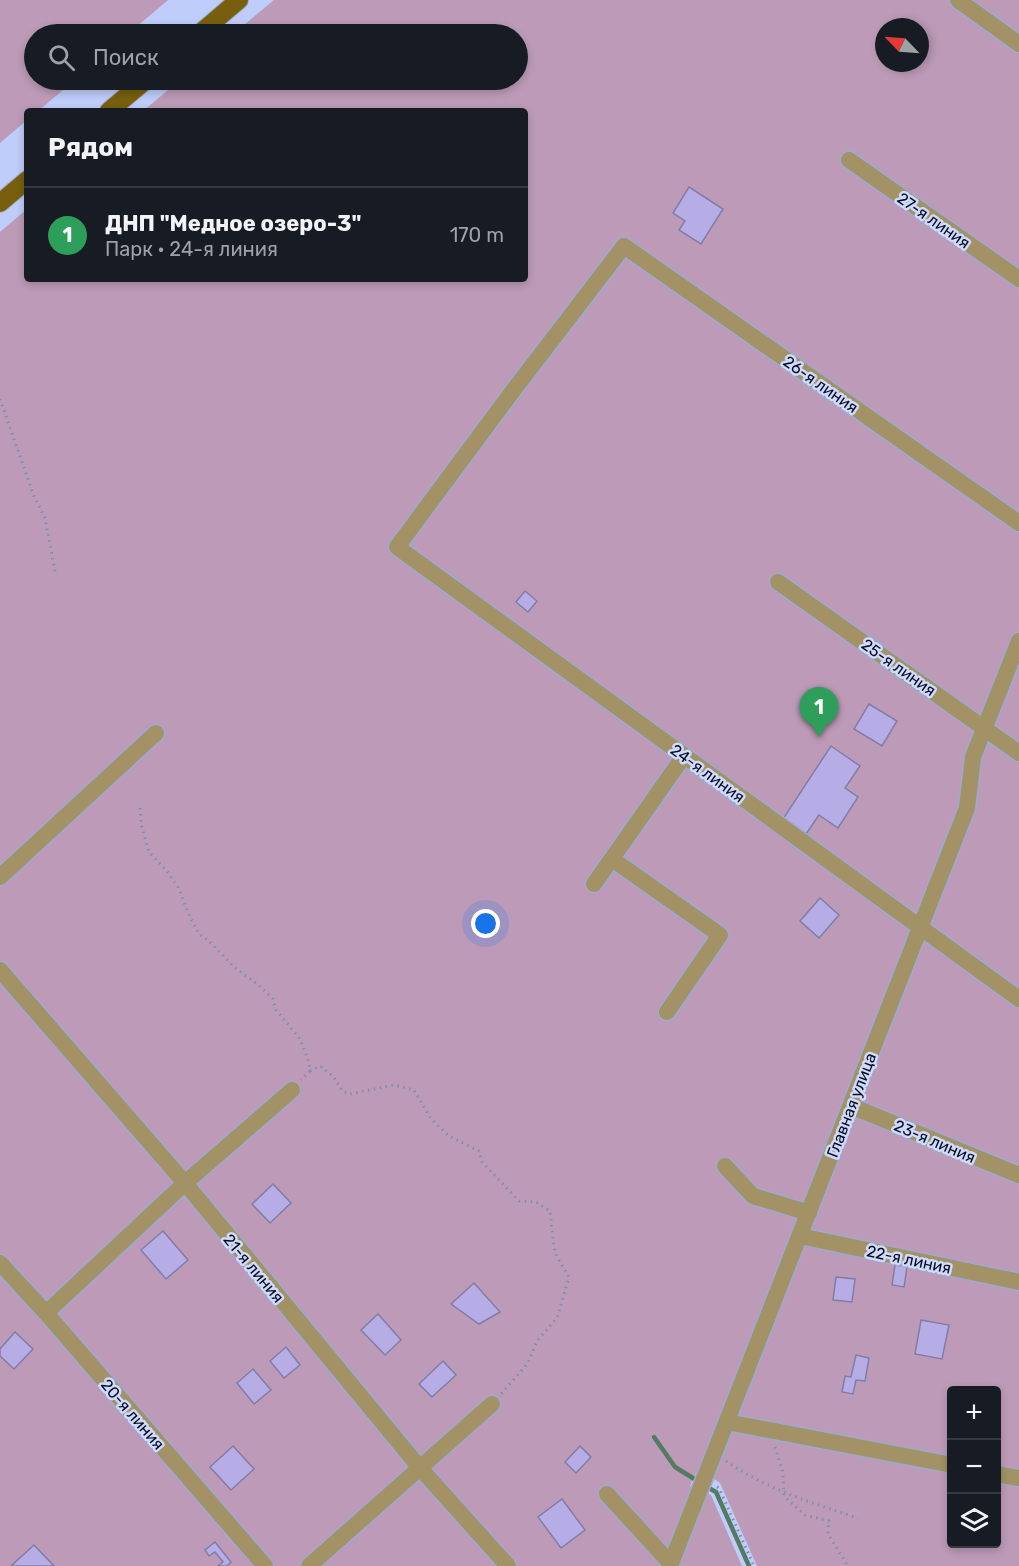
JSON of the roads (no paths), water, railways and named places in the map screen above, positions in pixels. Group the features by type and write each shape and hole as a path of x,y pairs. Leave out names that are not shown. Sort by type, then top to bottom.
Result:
{"main road":[{"path":"211,24 239,0"},
{"path":"113,108 134,90"},
{"path":"0,203 24,183"}],"street":[{"path":"957,0 1019,44"},
{"name":"27-я линия","path":"849,160 1019,279"},
{"name":"26-я линия","path":"398,547 509,396 624,246 1019,523"},
{"name":"24-я линия","path":"398,547 1019,999"},
{"name":"25-я линия","path":"778,582 1019,753"},
{"name":"Главная улица","path":"671,1565 967,808 973,757 1019,641"},
{"path":"0,878 156,733"},
{"path":"594,884 684,756"},
{"path":"612,859 720,935 667,1012"},
{"name":"21-я линия","path":"0,969 185,1183 420,1468 508,1566"},
{"path":"46,1313 185,1183 292,1090"},
{"name":"23-я линия","path":"851,1106 1019,1175"},
{"path":"725,1166 753,1196 808,1213"},
{"name":"22-я линия","path":"800,1236 1019,1282"},
{"name":"20-я линия","path":"0,1263 265,1566"},
{"path":"309,1566 492,1404"},
{"path":"727,1422 947,1464"},
{"path":"1001,1475 1019,1479"},
{"path":"607,1494 671,1565"}],"waterway":[{"path":"654,1437 675,1467 696,1480"},
{"path":"707,1487 716,1492 749,1566"}],"place":[{"name":"ДНП \"Медное озеро-3\"","path":"819,737"}]}
